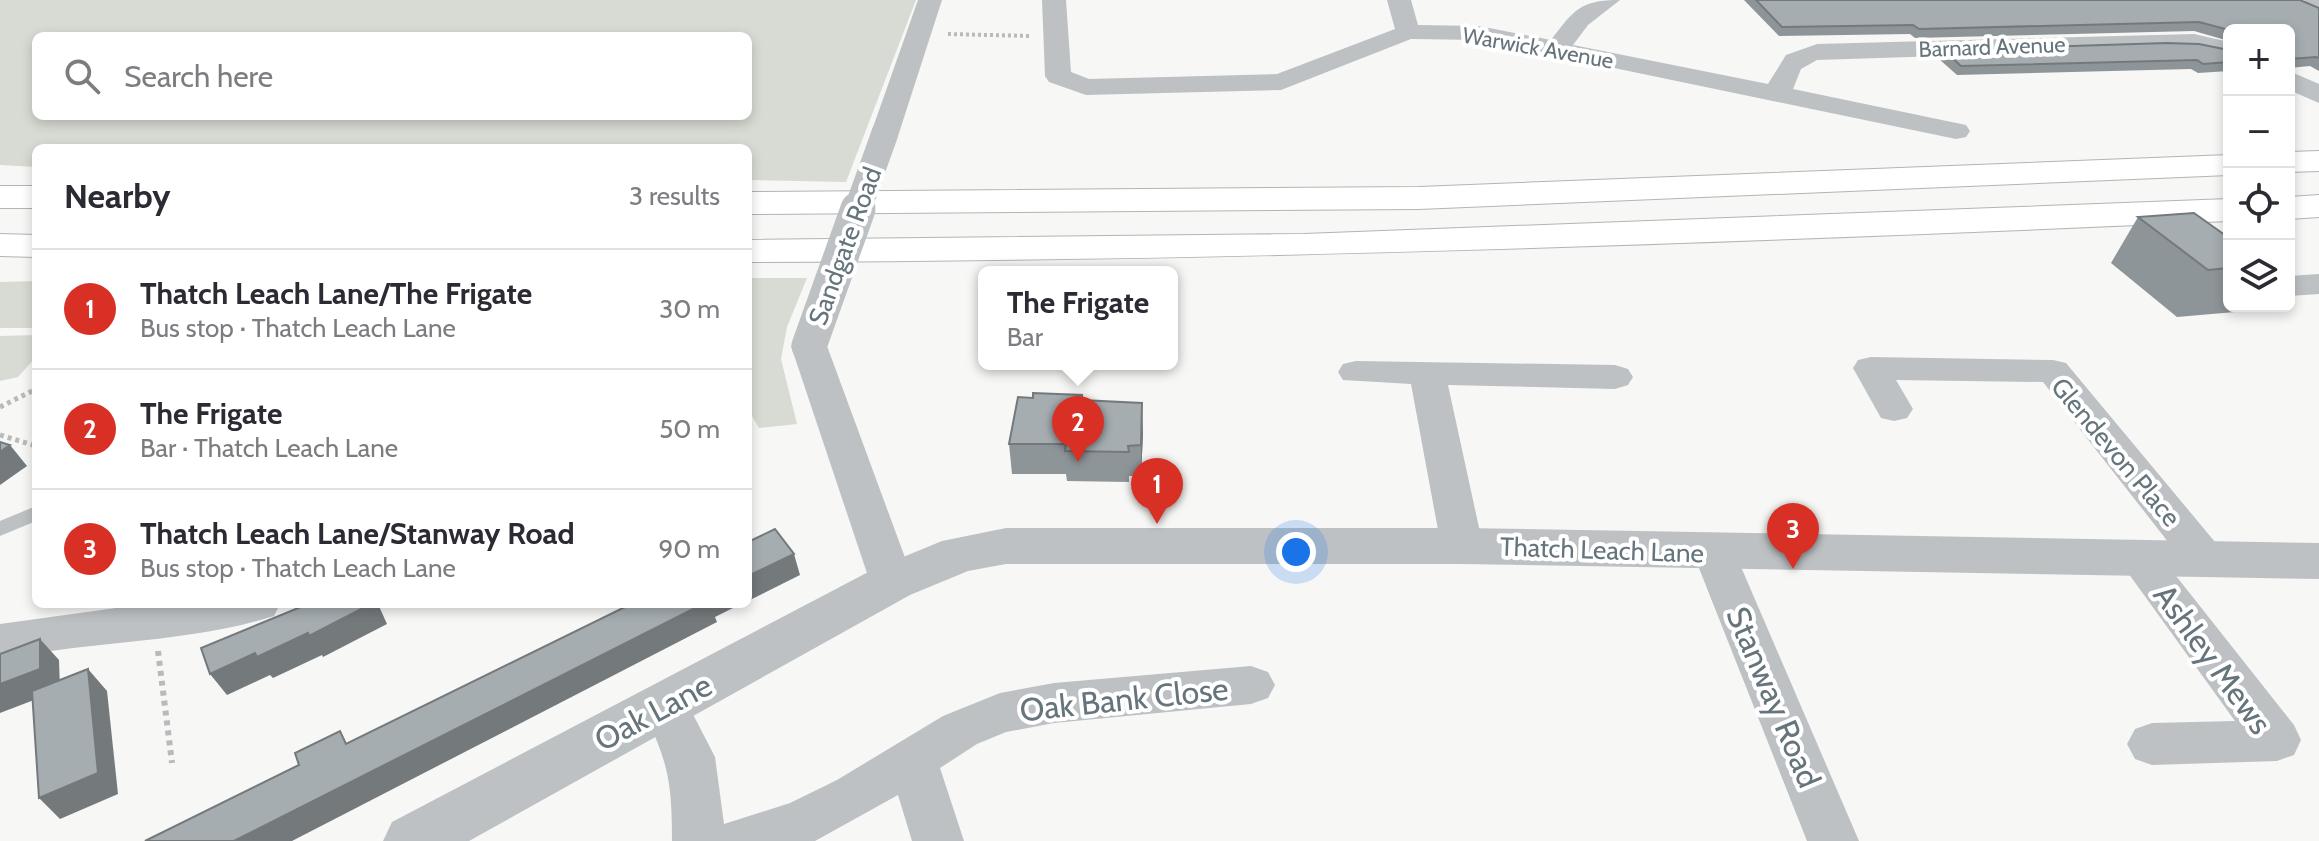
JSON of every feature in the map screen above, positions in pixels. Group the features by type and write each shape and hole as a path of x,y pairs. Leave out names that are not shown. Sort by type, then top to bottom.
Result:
{"highway":[{"path":"2295,162 2319,161"},
{"path":"752,203 1419,198 2223,165"},
{"path":"0,197 32,197"},
{"path":"2295,208 2319,206"},
{"path":"752,251 987,252 1405,243 2223,210"},
{"path":"0,245 32,246"}],"street":[{"name":"Sandgate Road","path":"892,582 809,346 930,0"},
{"name":"Warwick Avenue","path":"1054,0 1058,76 1086,87 1281,82 1408,32 1479,33 1956,131"},
{"path":"1399,0 1408,32"},
{"path":"1556,50 1579,20 1608,0"},
{"name":"Barnard Avenue","path":"1778,94 1792,61 1803,54 1817,52 2162,41 2194,42 2223,49"},
{"path":"2295,82 2319,95"},
{"path":"2295,286 2319,284"},
{"name":"Glendevon Place","path":"1894,409 1871,368 2053,371 2205,559"},
{"path":"1356,372 1615,377"},
{"path":"1427,372 1462,546"},
{"name":"Thatch Leach Lane","path":"892,582 959,554 1006,546 1462,546 1714,553 2319,561"},
{"name":"Stanway Road","path":"1714,553 1833,841"},
{"name":"Ashley Mews","path":"2139,559 2277,740 2152,744"},
{"name":"Oak Lane","path":"413,841 892,582"},
{"path":"0,642 48,630 203,617 241,608"},
{"name":"Oak Bank Close","path":"742,841 801,823 913,761 960,730 1000,713 1054,703 1251,685"},
{"path":"665,707 683,736 697,772 698,841"},
{"path":"913,761 938,841"}],"lane":[{"path":"0,529 32,515"}],"path":[{"path":"918,33 1055,37"},
{"path":"0,407 32,391"},
{"path":"0,435 32,445"},
{"path":"154,622 172,763"}],"shaded area":[{"path":"0,0 916,0 846,182 752,180 752,144 32,144 32,167 0,165"},
{"path":"752,278 807,278 787,327 781,359 797,424 759,428 752,416"},
{"path":"32,281 32,328 0,328 0,282"},
{"path":"32,335 32,361 18,377 0,381 0,336"}],"building":[{"path":"1756,0 2300,0 2319,8 2319,58 2295,59 2295,24 2223,24 2223,28 2199,22 1919,29 1913,25 1782,27"},
{"path":"2199,44 2223,49 2223,62 2203,64 2197,60 1961,66 1943,50"},
{"path":"2194,213 2223,234 2223,269 2208,270 2138,217"},
{"path":"1033,393 1082,395 1081,400 1142,403 1141,445 1128,446 1129,452 1065,451 1066,444 1009,444 1018,397 1033,398"},
{"path":"0,442 10,445 0,452"},
{"path":"775,529 794,554 752,574 752,540"},
{"path":"298,608 363,608 309,636 308,633 257,657 255,653 210,674 201,648"},
{"path":"623,608 695,608 234,841 145,841 299,765 295,753 340,731 346,744"},
{"path":"40,639 40,669 0,684 0,654"},
{"path":"88,669 98,773 39,798 32,691"}],"place":[{"name":"The Frigate","path":"1078,462"},
{"name":"Thatch Leach Lane/The Frigate","path":"1157,524"},
{"name":"Thatch Leach Lane/Stanway Road","path":"1793,569"}]}
